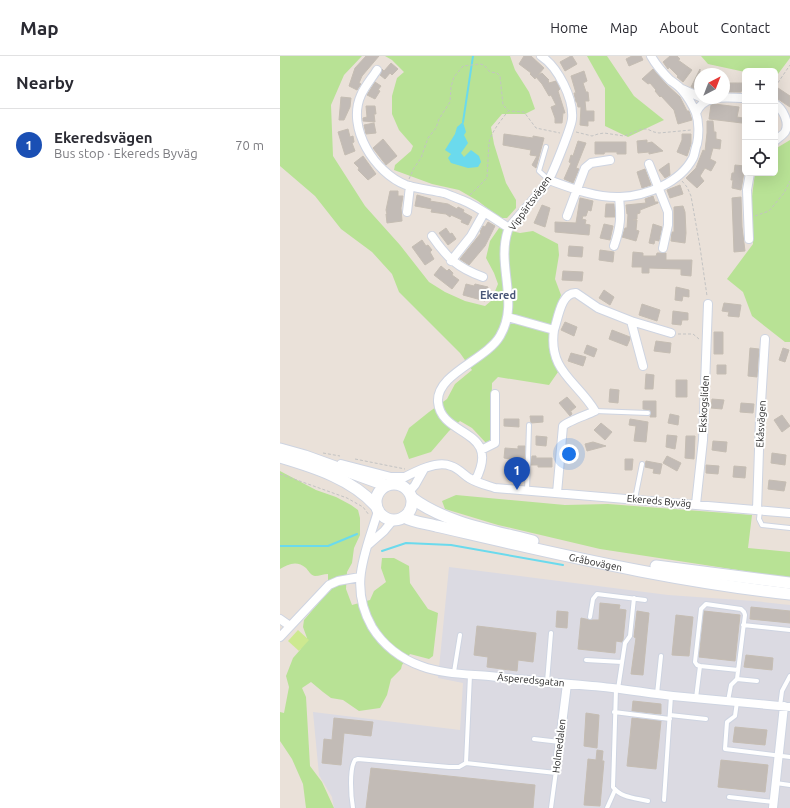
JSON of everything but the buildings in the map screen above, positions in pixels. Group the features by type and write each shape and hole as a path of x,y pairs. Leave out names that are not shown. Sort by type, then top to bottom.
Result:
{"main road":[{"path":"280,449 389,484 402,485 411,495 411,509 404,517 393,520 384,518 377,508 361,492 335,477 280,457"},
{"path":"377,508 377,494 389,484"},
{"name":"Gråbovägen","path":"411,495 427,508 452,519 490,530 573,550 665,568 741,576 790,584"},
{"name":"Gråbovägen","path":"404,517 413,521 567,556 662,575 734,587 790,594"}],"street":[{"name":"Vippärtsvägen","path":"481,450 476,441 451,423 441,412 438,402 440,390 449,377 492,346 501,334 508,317 509,298 505,274 504,250 509,228 549,180 572,119 569,97 560,78 548,61 541,56"},
{"path":"652,56 655,64 669,79 682,89 694,94"},
{"path":"377,70 360,96 357,115 360,134 366,149 376,164 387,175 408,185 445,194 466,202 509,228"},
{"path":"549,180 576,190 599,195 619,197 641,194 677,177 693,158 698,138 696,113 682,89"},
{"path":"730,98 742,98"},
{"path":"696,113 700,104"},
{"path":"778,107 785,115 788,126 786,131 778,138"},
{"path":"567,216 586,166 591,163 610,160"},
{"path":"649,164 668,212 668,225 663,248"},
{"path":"749,176 747,190 749,239"},
{"path":"407,212 408,185"},
{"path":"614,246 619,231 621,217 619,197"},
{"path":"451,260 471,236 484,213"},
{"path":"432,236 451,260 466,271 483,277"},
{"path":"557,493 563,426 595,411 558,364 554,344 554,330 564,301 568,295 573,293 580,295 598,308 631,322 671,334"},
{"name":"Ekskogsliden","path":"696,504 703,440 708,304"},
{"path":"508,317 554,330"},
{"path":"631,322 643,366"},
{"name":"Ekåsvägen","path":"759,510 760,419 765,339"},
{"path":"475,481 481,470 483,462 481,450 495,443 495,394"},
{"path":"304,456 317,457 391,477 405,478"},
{"name":"Ekereds Byväg","path":"389,484 405,478 417,470 439,464 450,465 475,481 495,488 790,513"},
{"path":"411,495 424,469"},
{"name":"Äsperedsgatan","path":"377,508 368,545 362,560 360,577 361,597 372,627 388,647 411,662 422,666 470,675 617,688 671,696 785,706"},
{"name":"Äsperedsgatan","path":"368,545 384,531 393,520"},
{"path":"280,637 329,585 338,581 360,577"},
{"path":"280,619 290,626"},
{"name":"Holmedalen","path":"558,756 567,684"},
{"path":"773,805 785,706"}],"lane":[{"path":"546,147 539,171 549,180"},
{"path":"595,411 648,413"},
{"path":"527,491 529,426"},
{"path":"635,499 642,464"},
{"path":"759,510 759,519 762,525 790,528"},
{"path":"590,617 593,599 597,594 645,600"},
{"path":"634,598 630,636 625,643 614,712 612,783 615,790 623,796 648,801"},
{"path":"738,670 700,666 695,662 701,609 706,604 741,609 745,615 737,679 731,685 735,716 728,722 725,749 790,757"},
{"path":"743,625 790,630"},
{"path":"547,682 551,633"},
{"path":"454,672 460,635"},
{"path":"657,694 661,656"},
{"path":"586,660 622,662"},
{"path":"696,698 700,666"},
{"path":"466,763 470,675"},
{"path":"785,706 782,691 790,676"},
{"path":"737,679 757,681"},
{"path":"664,800 671,696"},
{"path":"614,712 706,719"},
{"path":"534,739 560,742"},
{"name":"Holmedalen","path":"551,808 558,756"},
{"path":"353,808 352,769 355,760 358,758 449,767 460,767 466,763 556,773"},
{"path":"776,783 790,785"},
{"path":"607,808 615,790"},
{"path":"729,797 773,805"}],"path":[{"path":"408,185 414,168 421,158 428,138 436,128 439,119 450,102 451,86 454,77 463,66 480,64 484,65 490,72 497,73 500,76 502,105 509,111 524,112 536,128 567,134 573,132 592,136 604,133 624,136 642,129 659,133 698,129"},
{"path":"778,83 790,65"},
{"path":"466,202 471,194 487,178 491,136 509,111"},
{"path":"677,177 687,187 691,196 708,304"},
{"path":"749,219 769,212 784,193 790,181"},
{"path":"671,334 692,334 698,337 701,343"},
{"path":"318,452 339,456"},
{"path":"354,459 408,469"},
{"path":"280,474 355,502 363,507 369,520"}],"shaded area":[{"path":"449,567 668,595 790,605 790,808 334,808 332,797 319,775 313,712 460,730 463,683 438,678"}],"green space":[{"path":"280,56 362,56 344,75 331,105 333,156 365,206 400,245 429,282 445,292 465,301 485,306 491,301 498,284 486,258 490,241 499,228 520,233 533,231 558,244 559,255 555,279 561,295 549,336 549,349 558,372 549,385 498,377 492,383 491,439 487,444 472,428 460,421 449,431 431,452 409,459 403,442 409,428 447,399 455,384 472,370 460,353 399,292 392,274 372,252 341,229 315,196 280,166"},
{"path":"385,56 510,56 515,70 529,92 535,109 525,114 502,114 491,127 494,144 506,183 516,200 516,208 507,218 500,218 478,201 459,190 432,184 394,170 395,165 411,151 413,146 399,130 392,114 392,96 397,78 404,72 392,60"},
{"path":"587,56 607,56 634,96 664,120 628,137 605,126 605,88"},
{"path":"701,56 790,56 778,74 778,68 742,68 742,71 708,64"},
{"path":"790,140 790,342 785,342 752,316 743,292 727,279 753,244 751,204 755,176 778,176 778,147"},
{"path":"280,471 316,490 336,497 358,510 360,518 360,535 354,548 352,563 347,572 346,589 352,605 370,600 374,591 386,582 381,568 382,558 394,558 409,566 410,583 428,609 438,613 433,656 429,659 410,654 402,665 401,669 391,679 387,695 380,708 359,711 343,700 331,698 311,682 302,688 306,697 310,766 322,782 334,808 306,808 303,784 292,759 280,741 280,712 284,713 289,687 286,676 293,658 307,638 303,627 304,620 328,592 328,574 317,576 313,575 306,568 296,563 289,564 280,569"},
{"path":"456,495 565,505 608,504 752,515 748,548 790,552 790,578 600,549 498,525 445,509 442,501"},
{"path":"298,630 309,640 299,651 288,641"}],"water":[{"path":"463,122 466,132 464,135 468,143 461,153 464,157 471,150 479,156 481,162 478,167 468,168 451,163 448,158 451,154 445,150 455,134 457,127"}],"waterway":[{"path":"463,122 473,56"},
{"path":"280,546 328,546 357,534"},
{"path":"382,551 406,543 451,545 563,565"}],"place":[{"name":"Ekeredsvägen","path":"517,490"}],"district":[{"name":"Ekered","path":"498,295"}]}
